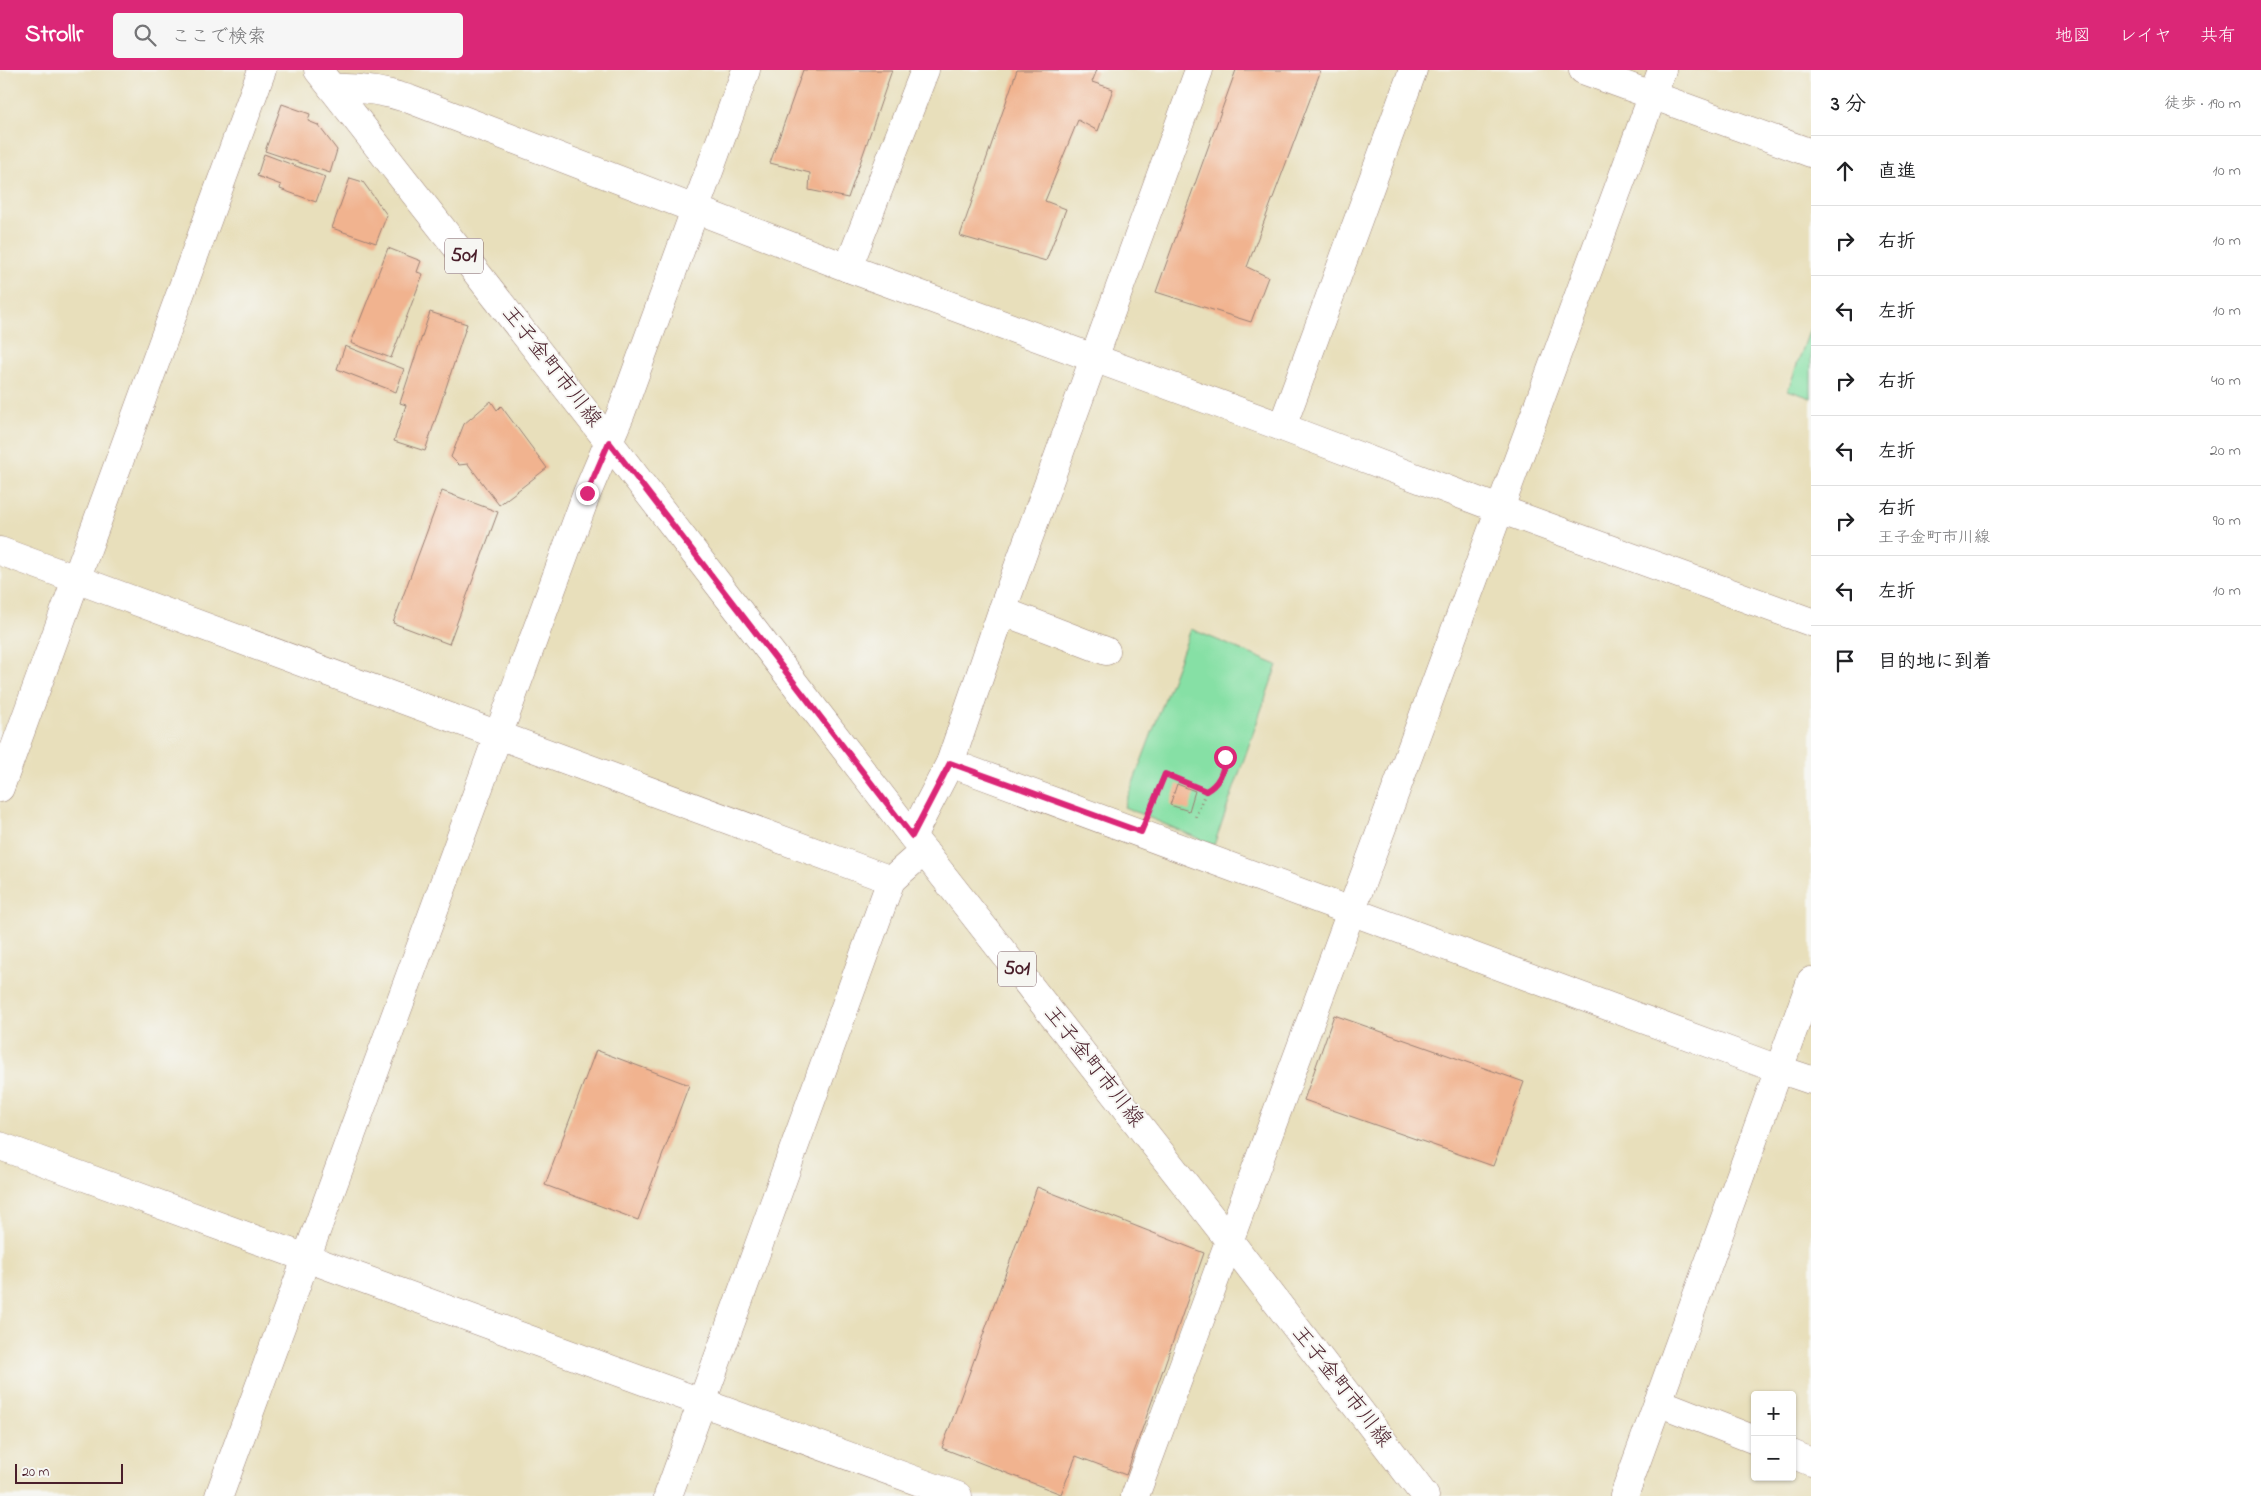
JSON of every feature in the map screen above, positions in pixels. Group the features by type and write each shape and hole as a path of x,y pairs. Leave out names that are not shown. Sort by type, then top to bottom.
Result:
{"street":[{"path":"0,788 262,70"},
{"path":"219,1496 587,493 609,442 746,70"},
{"path":"848,268 925,70"},
{"path":"668,1496 891,880 918,844 950,763 1002,611 1199,70"},
{"path":"1282,427 1413,70"},
{"path":"1583,70 1657,82 1811,153"},
{"path":"325,79 409,99 848,268 1282,427 1499,509 1811,622"},
{"name":"王子金町市川線","path":"325,79 609,442 918,844 1229,1240 1425,1496"},
{"path":"1135,1496 1657,82"},
{"path":"0,551 891,880"},
{"path":"1002,611 1106,651"},
{"path":"950,763 1352,910 1778,1070 1811,1080"},
{"path":"1624,1496 1811,981"},
{"path":"0,1146 958,1496"},
{"path":"1658,1402 1751,1438"},
{"path":"1796,1456 1811,1462"}],"path":[{"path":"1184,849 1206,791 1211,788 1224,772 1225,757"},
{"path":"1141,832 1165,774 1206,791"}],"green space":[{"path":"1811,326 1811,398 1788,390"},
{"path":"1191,629 1277,665 1214,845 1124,807"}],"building":[{"path":"803,70 892,70 848,198 809,190 810,173 770,163"},
{"path":"1017,70 1097,70 1092,82 1113,89 1098,131 1078,120 1045,201 1066,209 1046,261 960,236"},
{"path":"1236,70 1321,70 1247,267 1268,277 1251,322 1156,292"},
{"path":"282,104 310,114 308,121 318,125 337,150 330,173 265,151"},
{"path":"264,154 325,177 316,202 280,189 281,185 257,176"},
{"path":"350,178 363,182 387,215 376,243 332,228"},
{"path":"388,248 421,261 417,272 423,274 391,358 351,343"},
{"path":"430,312 467,324 425,451 394,441 406,405 400,403"},
{"path":"345,346 404,369 396,392 337,369"},
{"path":"491,401 497,410 501,406 547,468 499,505 468,464 459,465 451,457 464,424"},
{"path":"442,491 498,512 449,644 393,623"},
{"path":"1177,784 1195,791 1189,811 1170,805"},
{"path":"1334,1015 1524,1082 1493,1166 1304,1100"},
{"path":"596,1050 689,1085 638,1220 545,1185"},
{"path":"1037,1187 1204,1253 1126,1475 1076,1456 1061,1494 942,1448"}],"route":[{"path":"587,493 609,442 912,836 950,763 1141,832 1165,774 1206,791 1211,788 1224,772 1225,757"}]}
